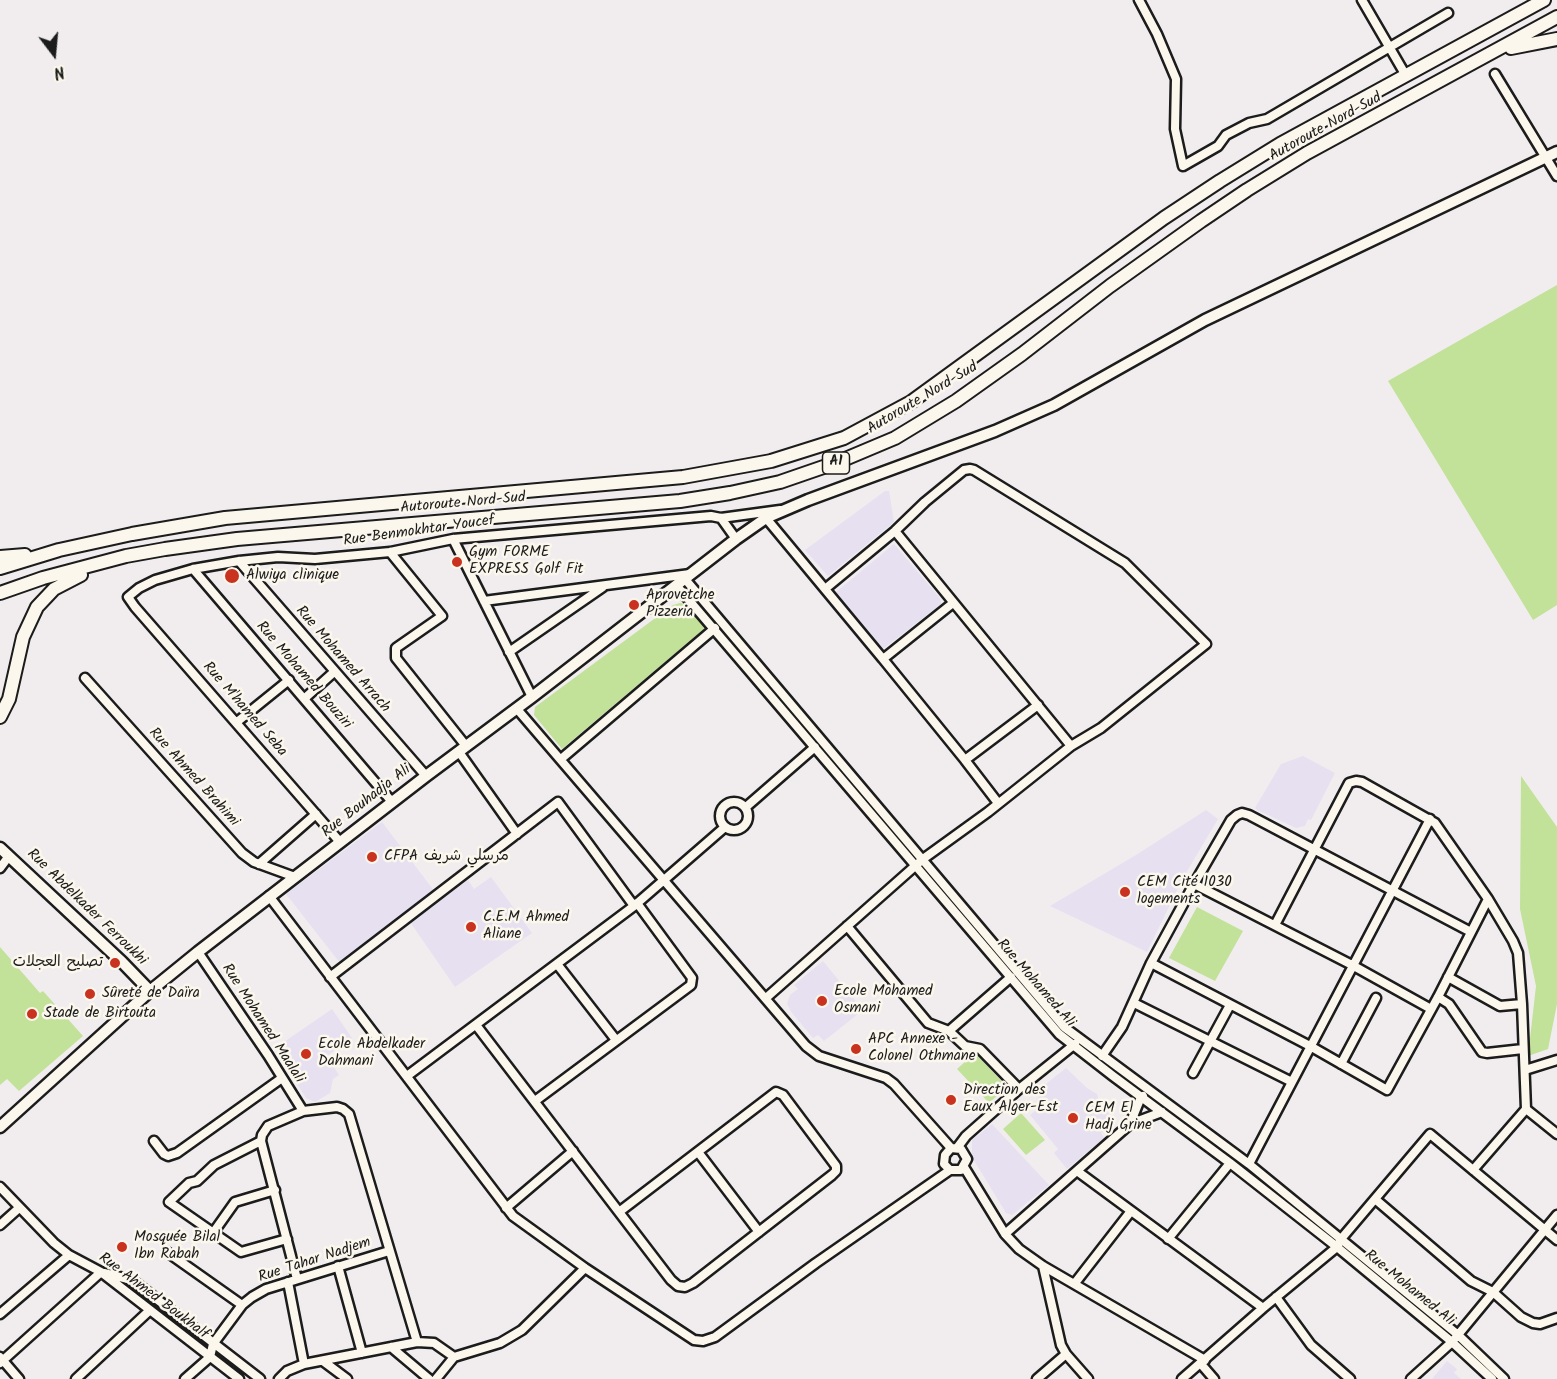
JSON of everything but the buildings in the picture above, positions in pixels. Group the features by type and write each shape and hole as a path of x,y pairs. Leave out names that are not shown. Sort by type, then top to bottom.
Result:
{"highway":[{"name":"Autoroute Nord-Sud","path":"0,568 59,550 132,534 225,518 683,477 759,464 844,438 911,402 1164,218 1280,144 1544,0"},
{"name":"Autoroute Nord-Sud","path":"0,593 43,578 126,556 237,539 680,501 780,482 838,462 895,438 956,401 1201,220 1247,190 1307,153 1557,17"},
{"path":"1498,50 1557,39"},
{"path":"0,557 59,550"},
{"path":"0,717 9,699 23,637 37,607 54,589 68,580 126,556"}],"main road":[{"name":"Rue Bouhadja Ali","path":"0,1126 198,952 766,518 995,431 1054,405 1205,320 1557,152"},
{"name":"Rue Abdelkader Ferroukhi","path":"0,848 5,859 113,954 150,992"}],"street":[{"path":"1139,0 1157,34 1176,80 1175,129 1183,166 1218,146 1226,135 1249,123 1267,119 1448,13"},
{"path":"1362,0 1405,74"},
{"path":"1495,74 1557,176"},
{"path":"766,998 919,862 1071,746 1101,728 1206,644 1125,563 974,470 964,470 825,589"},
{"name":"Rue Benmokhtar Youcef","path":"128,597 155,580 193,568 238,561 278,557 315,559 390,552 453,539 711,516 721,518 789,508"},
{"path":"721,518 736,539"},
{"path":"766,518 883,658 998,803"},
{"path":"895,531 1071,746"},
{"path":"453,539 532,697"},
{"path":"390,552 442,616 396,648 396,658 462,749 517,834"},
{"name":"Rue Mohamed Arrach","path":"238,561 426,776"},
{"name":"Rue Mohamed Bouziri","path":"193,568 392,802"},
{"path":"484,601 605,585 685,579 919,862 1076,1042 1102,1056 1249,1164 1339,1243"},
{"name":"Rue Mohamed Ali","path":"685,579 715,628 815,747 919,862 1059,1034 1076,1042 1141,1097 1339,1243 1455,1338 1492,1379"},
{"path":"509,652 605,585"},
{"name":"Rue M'hamed Seba","path":"128,597 340,842"},
{"path":"883,658 953,603"},
{"path":"561,759 715,628"},
{"path":"304,698 334,672"},
{"name":"Rue Ahmed Brahimi","path":"85,678 242,853 259,864 295,877"},
{"path":"237,722 289,680"},
{"path":"965,760 1038,705"},
{"path":"517,709 812,1052 886,1078 954,1148 965,1152 967,1155 964,1167 958,1171 950,1170 944,1164 947,1151 954,1148 1019,1089 1076,1042"},
{"path":"746,807 815,747"},
{"path":"1275,925 1349,783 1362,782 1430,819 1438,827 1488,899 1518,953 1526,1070 1526,1109 1473,1170"},
{"path":"330,977 558,802 692,978 692,982 535,1101"},
{"path":"738,802 746,807 749,816 744,827 735,831 725,827 720,818 725,805 738,802"},
{"path":"1102,1056 1134,1003 1151,963 1194,884 1231,820 1242,813 1471,932"},
{"path":"259,864 316,814"},
{"path":"1249,1164 1430,819"},
{"path":"406,1076 635,905 725,827"},
{"path":"0,868 5,859"},
{"path":"1194,884 1352,965 1431,1009"},
{"path":"269,896 506,1208 524,1225 585,1268 694,1340 703,1341 716,1337 816,1263 950,1170"},
{"path":"1151,963 1310,1046 1387,1090 1488,899"},
{"path":"847,926 928,1023 949,1031 965,1046 980,1049 1019,1089"},
{"name":"Rue Mohamed Maalali","path":"198,952 303,1111"},
{"path":"557,964 616,1040"},
{"path":"949,1031 1011,977"},
{"path":"1448,977 1500,1006 1522,1005"},
{"path":"1438,997 1449,1004 1482,1052 1523,1049"},
{"path":"1341,1064 1376,998"},
{"path":"1134,1003 1292,1082"},
{"path":"1193,1073 1230,1005"},
{"path":"476,1025 535,1101 619,1212 671,1280 678,1286 685,1287 693,1283 836,1171 836,1166 783,1095 776,1092 619,1212"},
{"path":"1526,1070 1557,1060"},
{"path":"154,1141 164,1154 168,1156 177,1153 282,1078"},
{"path":"1130,1124 1141,1097 1152,1092"},
{"path":"1005,1234 1130,1124 1162,1113 1162,1100"},
{"path":"297,1279 261,1141 262,1135 268,1126 303,1111 343,1108 349,1114 417,1342"},
{"path":"1526,1109 1557,1134"},
{"path":"1182,1379 1339,1243 1430,1134 1557,1240"},
{"path":"261,1141 214,1165 197,1181 189,1183 169,1202 241,1252 287,1239"},
{"path":"506,1208 573,1151"},
{"path":"698,1152 759,1232"},
{"path":"1168,1239 1230,1163"},
{"path":"964,1167 1005,1234 1019,1249 1043,1266 1075,1283 1203,1362 1214,1379"},
{"path":"1077,1171 1263,1308"},
{"name":"Rue Ahmed Boukhalf","path":"0,1187 69,1255 101,1272 239,1379"},
{"path":"213,1233 235,1202 275,1190"},
{"path":"1375,1199 1471,1281 1493,1292 1528,1322 1540,1324 1557,1318"},
{"path":"0,1225 19,1208"},
{"path":"1075,1283 1131,1211"},
{"path":"1411,1379 1455,1338 1557,1215"},
{"name":"Rue Tahar Nadjem","path":"210,1357 213,1344 242,1305 266,1289 389,1251"},
{"path":"167,1252 242,1305"},
{"path":"0,1314 69,1255"},
{"path":"338,1266 362,1353"},
{"path":"1043,1266 1061,1345 1088,1379"},
{"path":"436,1379 454,1357 500,1343 522,1330 585,1268"},
{"path":"19,1379 1,1360 101,1272 132,1280 260,1379"},
{"path":"288,1282 304,1364"},
{"path":"1276,1297 1311,1345 1350,1379"},
{"path":"76,1379 150,1310"},
{"path":"1455,1338 1504,1379"},
{"path":"279,1379 287,1371 304,1364 417,1342 434,1343 454,1357"},
{"path":"391,1347 429,1379"},
{"path":"1037,1379 1066,1354"},
{"path":"185,1379 210,1357"},
{"path":"323,1361 347,1379"}],"shaded area":[{"path":"885,491 889,491 894,522 828,576 805,550"},
{"path":"894,544 940,598 941,604 883,649 879,648 836,592"},
{"path":"1303,756 1335,773 1311,820 1308,819 1305,826 1296,828 1255,808 1281,764"},
{"name":"CEM Cité 1030 logements","path":"1206,810 1218,819 1183,878 1147,952 1050,906 1136,855"},
{"name":"CFPA مرسلي شريف","path":"382,822 435,892 340,963 286,894"},
{"name":"C.E.M Ahmed Aliane","path":"491,877 532,933 455,987 410,922 468,880 474,889"},
{"name":"Ecole Mohamed Osmani","path":"823,961 863,1010 824,1041 818,1035 813,1038 787,1004 790,995 798,989 794,985"},
{"name":"Ecole Abdelkader Dahmani","path":"332,1009 352,1038 327,1056 339,1075 333,1079 330,1093 315,1102 306,1098 298,1085 302,1082 278,1046"},
{"name":"CEM El Hadj Grine","path":"1066,1068 1087,1088 1097,1094 1099,1102 1115,1121 1101,1133 1104,1138 1067,1169 1054,1153 1058,1149 1030,1115 1041,1106 1036,1100 1040,1096 1037,1091"},
{"path":"992,1124 1049,1185 1012,1215 1006,1213 972,1157 972,1140"},
{"path":"1447,1361 1457,1369 1454,1373 1461,1379 1432,1379"}],"green space":[{"path":"1557,285 1557,605 1533,620 1388,381"},
{"path":"687,604 695,611 704,629 562,749 534,715 535,707 673,605"},
{"path":"1521,776 1557,827 1557,1004 1548,1049 1528,1056 1536,986 1520,909"},
{"path":"1197,907 1243,931 1215,981 1169,958"},
{"name":"Stade de Birtouta","path":"0,947 40,993 43,991 83,1036 19,1091 7,1079 0,1085"},
{"path":"975,1053 1007,1087 989,1103 957,1069"},
{"path":"1021,1113 1045,1140 1026,1155 1003,1129"}],"place":[{"name":"Gym FORME EXPRESS Golf Fit","path":"457,562"},
{"name":"Alwiya clinique","path":"232,576"},
{"name":"Aprovetche Pizzeria","path":"634,605"},
{"name":"CFPA مرسلي شريف","path":"372,857"},
{"name":"CEM Cité 1030 logements","path":"1125,892"},
{"name":"C.E.M Ahmed Aliane","path":"471,927"},
{"name":"تصليح العجلات","path":"115,963"},
{"name":"Sûreté de Daïra","path":"90,994"},
{"name":"Ecole Mohamed Osmani","path":"822,1001"},
{"name":"Stade de Birtouta","path":"32,1014"},
{"name":"APC Annexe - Colonel Othmane","path":"856,1049"},
{"name":"Ecole Abdelkader Dahmani","path":"306,1054"},
{"name":"Direction des Eaux Alger-Est","path":"951,1100"},
{"name":"CEM El Hadj Grine","path":"1073,1118"},
{"name":"Mosquée Bilal Ibn Rabah","path":"122,1247"}]}
